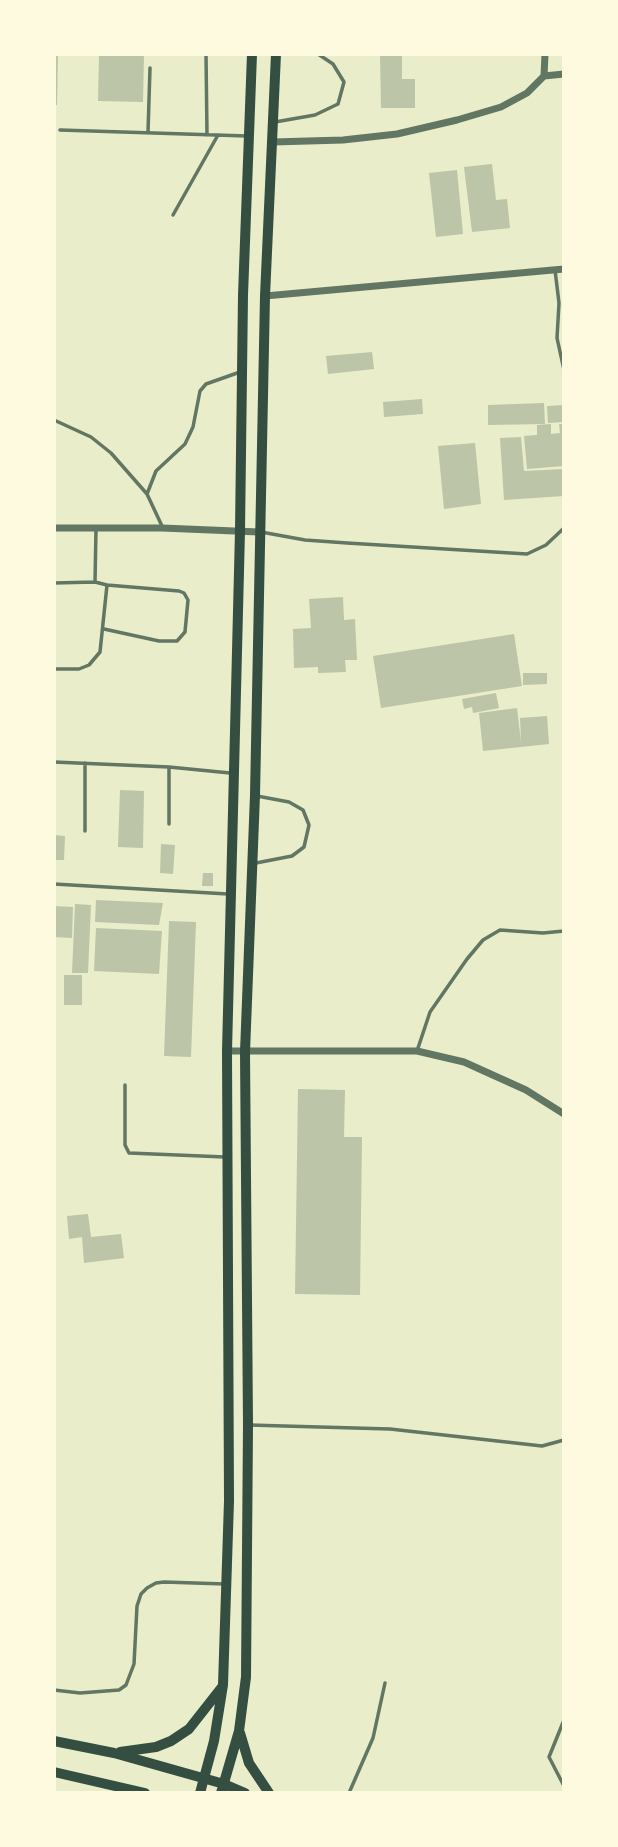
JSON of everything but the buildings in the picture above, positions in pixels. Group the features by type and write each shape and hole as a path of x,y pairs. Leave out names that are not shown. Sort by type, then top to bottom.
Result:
{"main road":[{"path":"200,1793 223,1685 227,1584 227,1051 252,54"},
{"path":"223,1788 239,1731 246,1677 248,1425 245,1052 255,795 265,296 275,54"},
{"path":"114,1753 156,1747 171,1741 189,1729 223,1685"},
{"path":"239,1731 249,1763 269,1793"},
{"path":"54,1741 114,1753 245,1793"},
{"path":"54,1772 113,1789 145,1793"}],"street":[{"path":"544,76 545,54"},
{"path":"273,142 343,140 397,134 457,120 513,102 527,93 544,76 564,74"},
{"path":"265,296 559,270"},
{"path":"54,528 162,528 259,532"},
{"path":"227,1051 417,1051 464,1062 526,1090 564,1114"}],"lane":[{"path":"206,54 206,135"},
{"path":"274,122 315,115 338,104 344,82 333,64 318,54"},
{"path":"148,133 150,68"},
{"path":"60,130 249,136"},
{"path":"173,215 218,135"},
{"path":"559,270 557,338 564,370"},
{"path":"147,494 156,471 186,444 193,427 200,391 206,384 242,372"},
{"path":"54,421 69,425 91,437 131,473 147,494 162,528"},
{"path":"259,532 333,542 527,554 546,545 564,528"},
{"path":"95,582 96,529"},
{"path":"54,583 95,582 107,586 179,591 184,593 188,600 185,632 177,641 159,641 104,629"},
{"path":"54,669 79,669 89,665 100,652 107,586"},
{"path":"54,762 169,767 234,774"},
{"path":"85,763 85,831"},
{"path":"169,767 169,824"},
{"path":"251,864 292,856 304,846 309,825 303,810 289,802 255,795"},
{"path":"54,884 230,894"},
{"path":"417,1051 430,1012 483,940 500,930 543,933 564,931"},
{"path":"125,1085 125,1144 129,1153 227,1157"},
{"path":"248,1425 390,1429 541,1446 564,1440"},
{"path":"54,1690 80,1693 119,1690 126,1685 134,1664 137,1606 141,1594 147,1588 164,1582 227,1584"},
{"path":"349,1793 373,1738 385,1683"},
{"path":"564,1720 550,1757 564,1786"}]}
